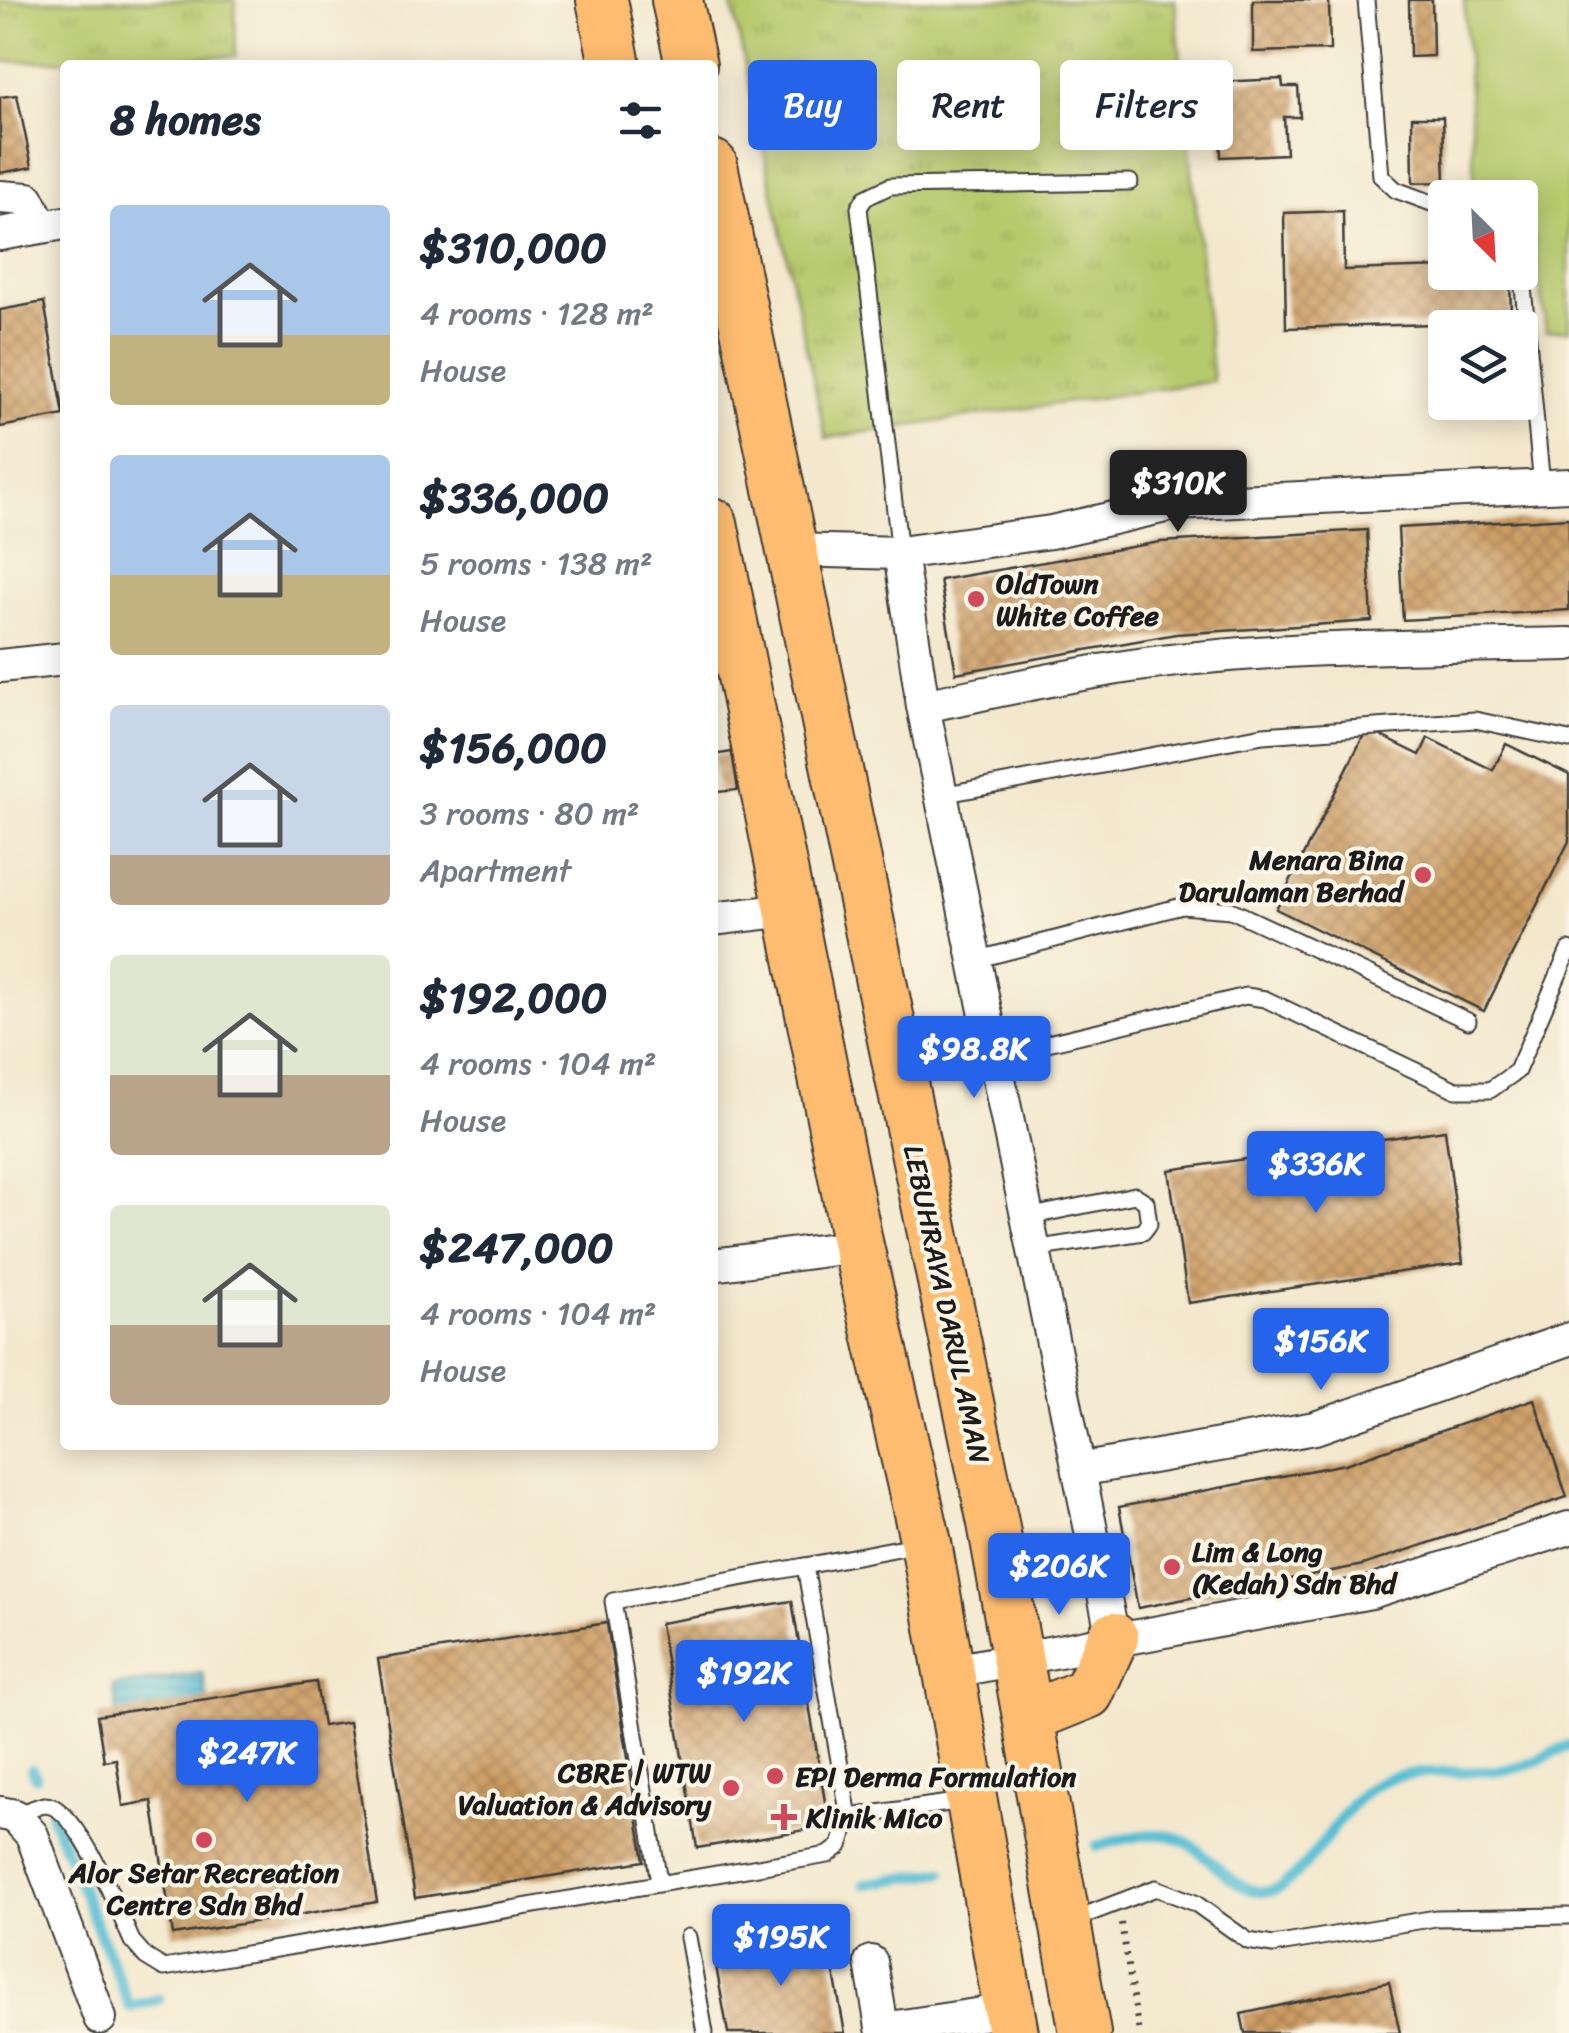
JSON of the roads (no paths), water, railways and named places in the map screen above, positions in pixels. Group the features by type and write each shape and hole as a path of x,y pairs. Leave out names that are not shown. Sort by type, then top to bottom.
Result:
{"main road":[{"path":"602,0 614,60"},
{"path":"677,0 690,60"},
{"name":"LEBUHRAYA DARUL AMAN","path":"718,194 1031,1716 1085,2033"},
{"path":"718,581 722,619 926,1543 1011,2022"},
{"path":"1031,1716 1088,1693 1113,1638"}],"street":[{"path":"0,198 28,198 53,224"},
{"path":"0,234 53,224"},
{"path":"791,550 900,553 1051,532 1175,504 1556,486"},
{"path":"900,553 923,706 1113,1638"},
{"path":"923,706 1121,668 1199,660 1339,649 1569,644"},
{"path":"0,666 60,660"},
{"path":"718,918 788,910"},
{"path":"718,1264 858,1246"},
{"path":"1079,1470 1315,1428 1569,1339"},
{"path":"948,1672 1371,1592 1569,1528"},
{"path":"8,1814 32,1835 100,2018"},
{"path":"871,1962 883,2031 1011,2022"}],"lane":[{"path":"1366,0 1381,176 1396,190 1428,202"},
{"path":"900,553 859,208 865,198 890,186 1130,182"},
{"path":"1525,290 1556,486"},
{"path":"942,795 1263,736 1475,720 1569,740"},
{"path":"975,960 1182,906 1208,905 1231,910 1468,1020"},
{"path":"997,1055 1246,996 1265,1000 1456,1090 1490,1090 1517,1071 1569,950"},
{"path":"1027,1217 1142,1196 1148,1229 1034,1249"},
{"path":"659,1882 613,1601 926,1543"},
{"path":"8,1814 46,1805 64,1812 77,1828 132,1942 164,1968 497,1914 828,1854 840,1846 849,1818 805,1566"},
{"path":"849,1818 972,1800"},
{"path":"1066,1922 1156,1888 1196,1903 1248,1941 1273,1945 1436,1918 1569,1916"},
{"path":"688,1937 705,2033"}],"water":[{"path":"203,1673 210,1717 120,1731 113,1686"}],"waterway":[{"path":"1097,1846 1139,1836 1165,1835 1191,1845 1237,1883 1263,1892 1290,1880 1357,1799 1384,1780 1422,1773 1520,1767 1569,1745"},
{"path":"32,1769 36,1777"},
{"path":"51,1814 130,2007 159,1999"},
{"path":"865,1884 942,1872"}],"place":[{"name":"OldTown White Coffee","path":"976,599"},
{"name":"Menara Bina Darulaman Berhad","path":"1423,875"},
{"name":"Lim & Long (Kedah) Sdn Bhd","path":"1172,1567"},
{"name":"EPI Derma Formulation","path":"775,1776"},
{"name":"CBRE | WTW Valuation & Advisory","path":"731,1788"},
{"name":"Klinik Mico","path":"784,1817"},
{"name":"Alor Setar Recreation Centre Sdn Bhd","path":"204,1840"}]}
